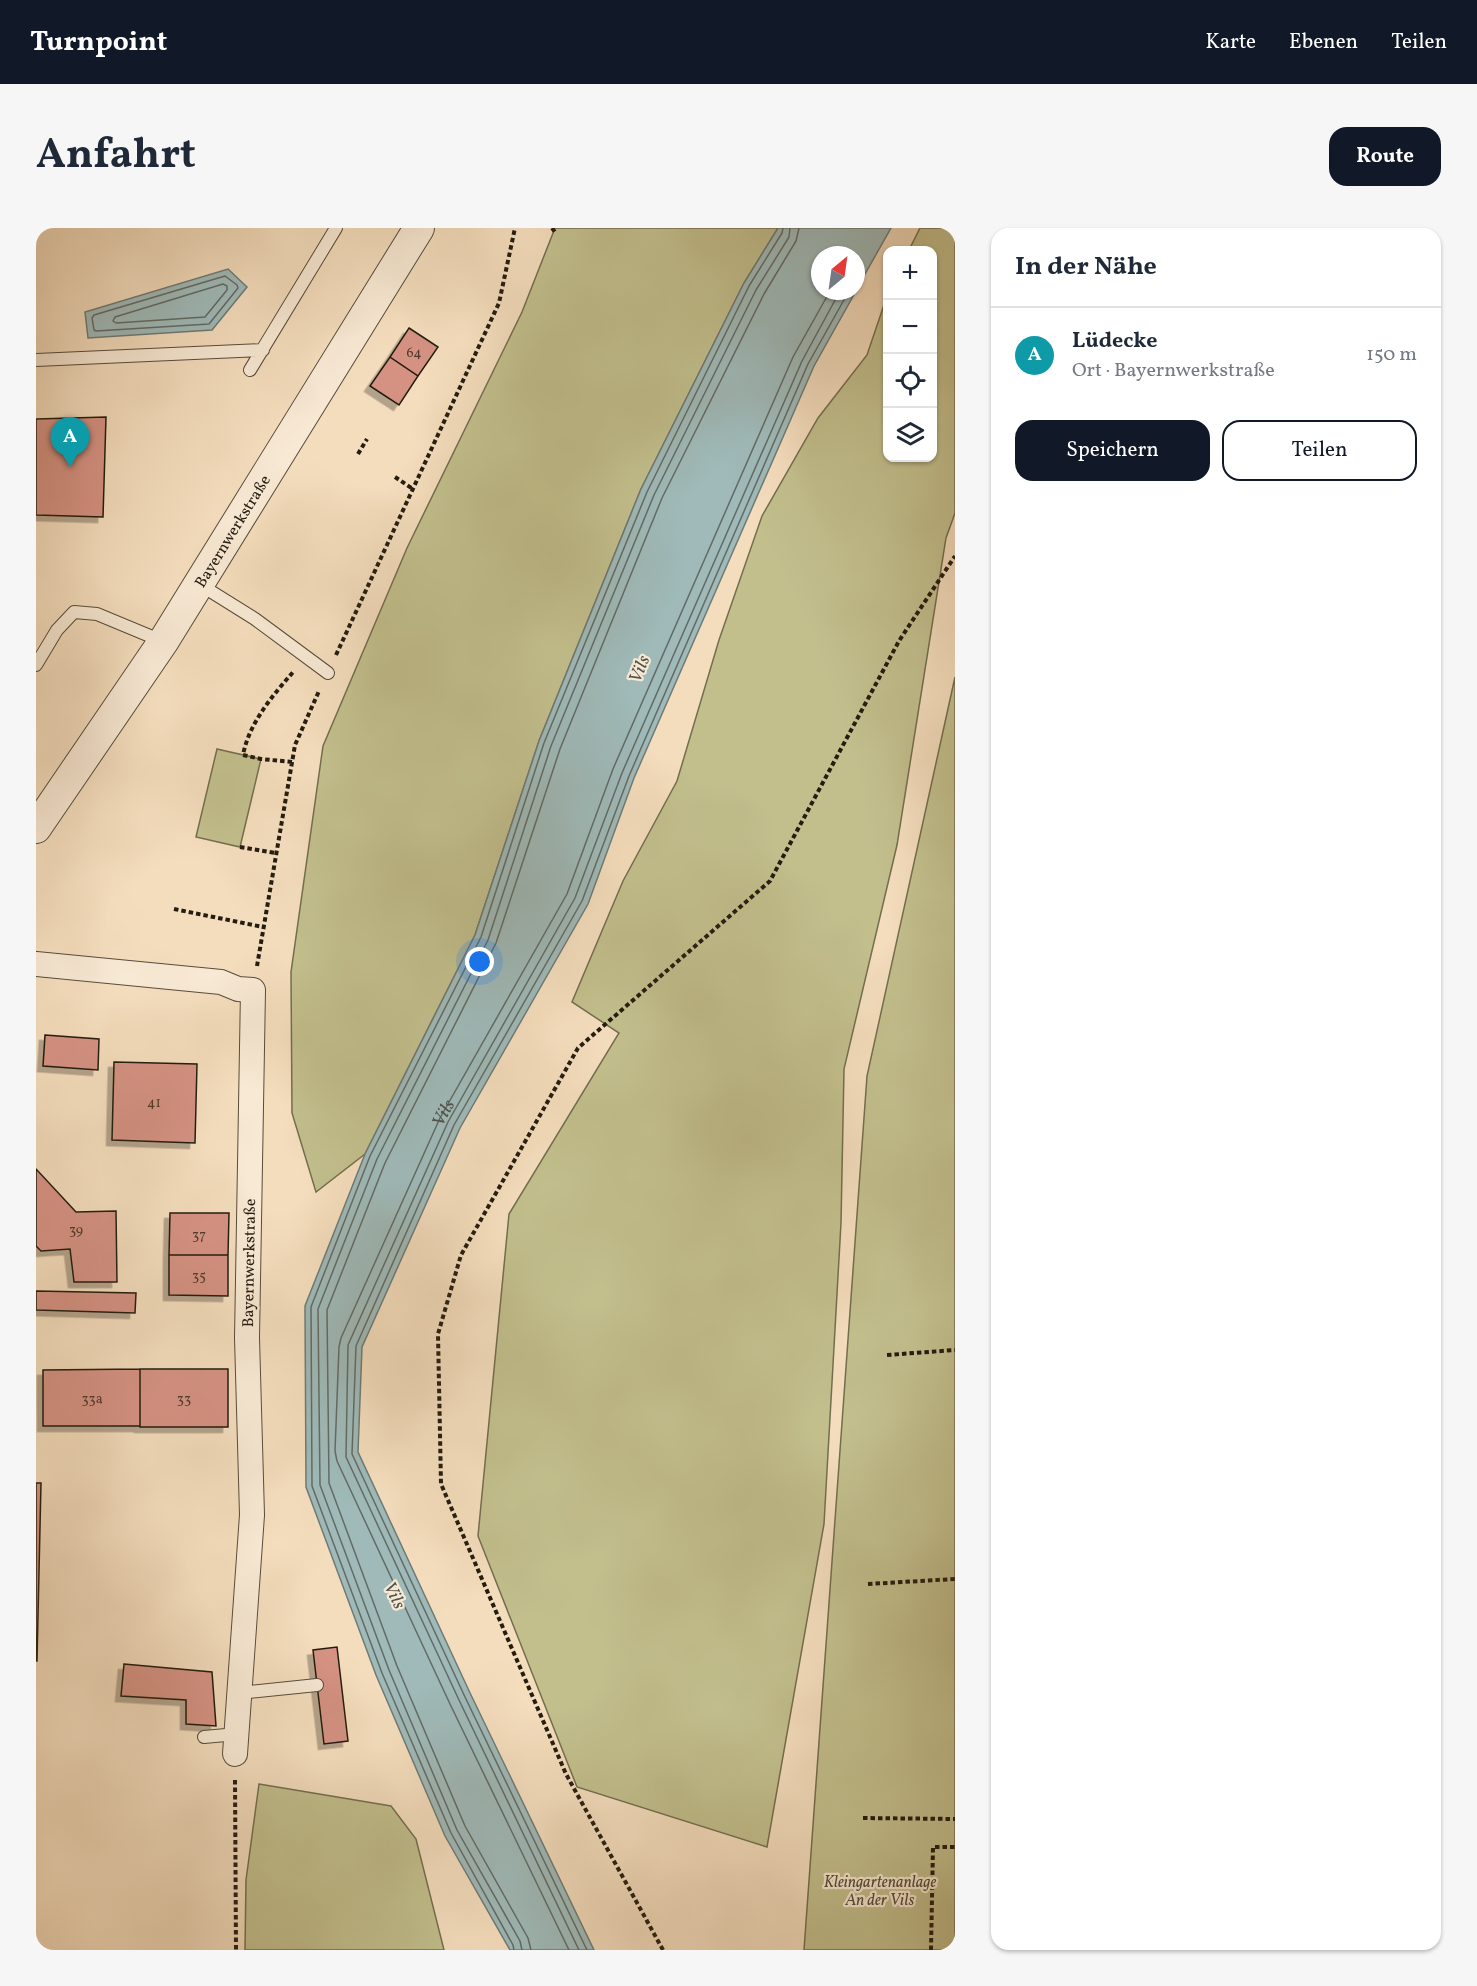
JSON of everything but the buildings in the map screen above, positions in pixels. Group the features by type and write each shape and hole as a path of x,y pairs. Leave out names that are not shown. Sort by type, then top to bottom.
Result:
{"street":[{"name":"Bayernwerkstraße","path":"36,828 163,642 419,228"},
{"path":"36,964 221,982 253,990"},
{"name":"Bayernwerkstraße","path":"236,1744 252,1515 247,1338 253,990"}],"lane":[{"path":"250,370 336,228"},
{"path":"36,360 263,350"},
{"path":"199,584 255,620 328,673"},
{"path":"36,665 57,630 74,612 97,614 163,642"},
{"path":"239,1693 317,1685"},
{"path":"204,1737 236,1744"}],"path":[{"path":"253,990 295,745 499,303 515,228"},
{"path":"358,454 367,439"},
{"path":"395,477 413,489"},
{"path":"663,1950 566,1774 441,1484 438,1334 461,1255 578,1048 770,881 899,641 955,556"},
{"path":"292,762 243,755 246,738 263,711 307,657"},
{"path":"240,847 276,853"},
{"path":"174,909 263,927"},
{"path":"887,1355 955,1350"},
{"path":"867,1584 955,1579"},
{"path":"236,1744 236,1950"},
{"path":"863,1818 955,1819"},
{"path":"931,1950 933,1847 955,1847"}],"green space":[{"path":"555,228 778,228 744,283 641,489 539,741 475,935 365,1154 316,1192 292,1113 291,972 323,746 407,548 522,312"},
{"path":"920,228 955,228 955,513 946,538 897,845 844,1069 841,1223 824,1524 767,1847 577,1787 478,1536 509,1214 619,1033 572,1002 623,881 677,781 719,640 762,516 818,418 867,355 883,308 883,462 937,462 937,246 911,246"},
{"name":"Kleingartenanlage An der Vils","path":"955,677 955,1950 804,1950 867,1076"},
{"path":"217,749 261,759 240,847 196,837"},
{"path":"259,1784 391,1806 416,1839 444,1950 245,1950 246,1880"}],"water":[{"name":"Vils","path":"778,228 891,228 865,274 865,246 811,246 811,300 851,300 814,366 634,778 588,904 460,1128 362,1347 358,1452 471,1695 594,1950 510,1950 445,1836 376,1675 306,1487 305,1306 365,1154 475,935 539,741 641,489 744,283"},
{"path":"228,269 247,287 212,330 88,338 85,312"}],"place":[{"name":"Lüdecke","path":"70,467"}]}
